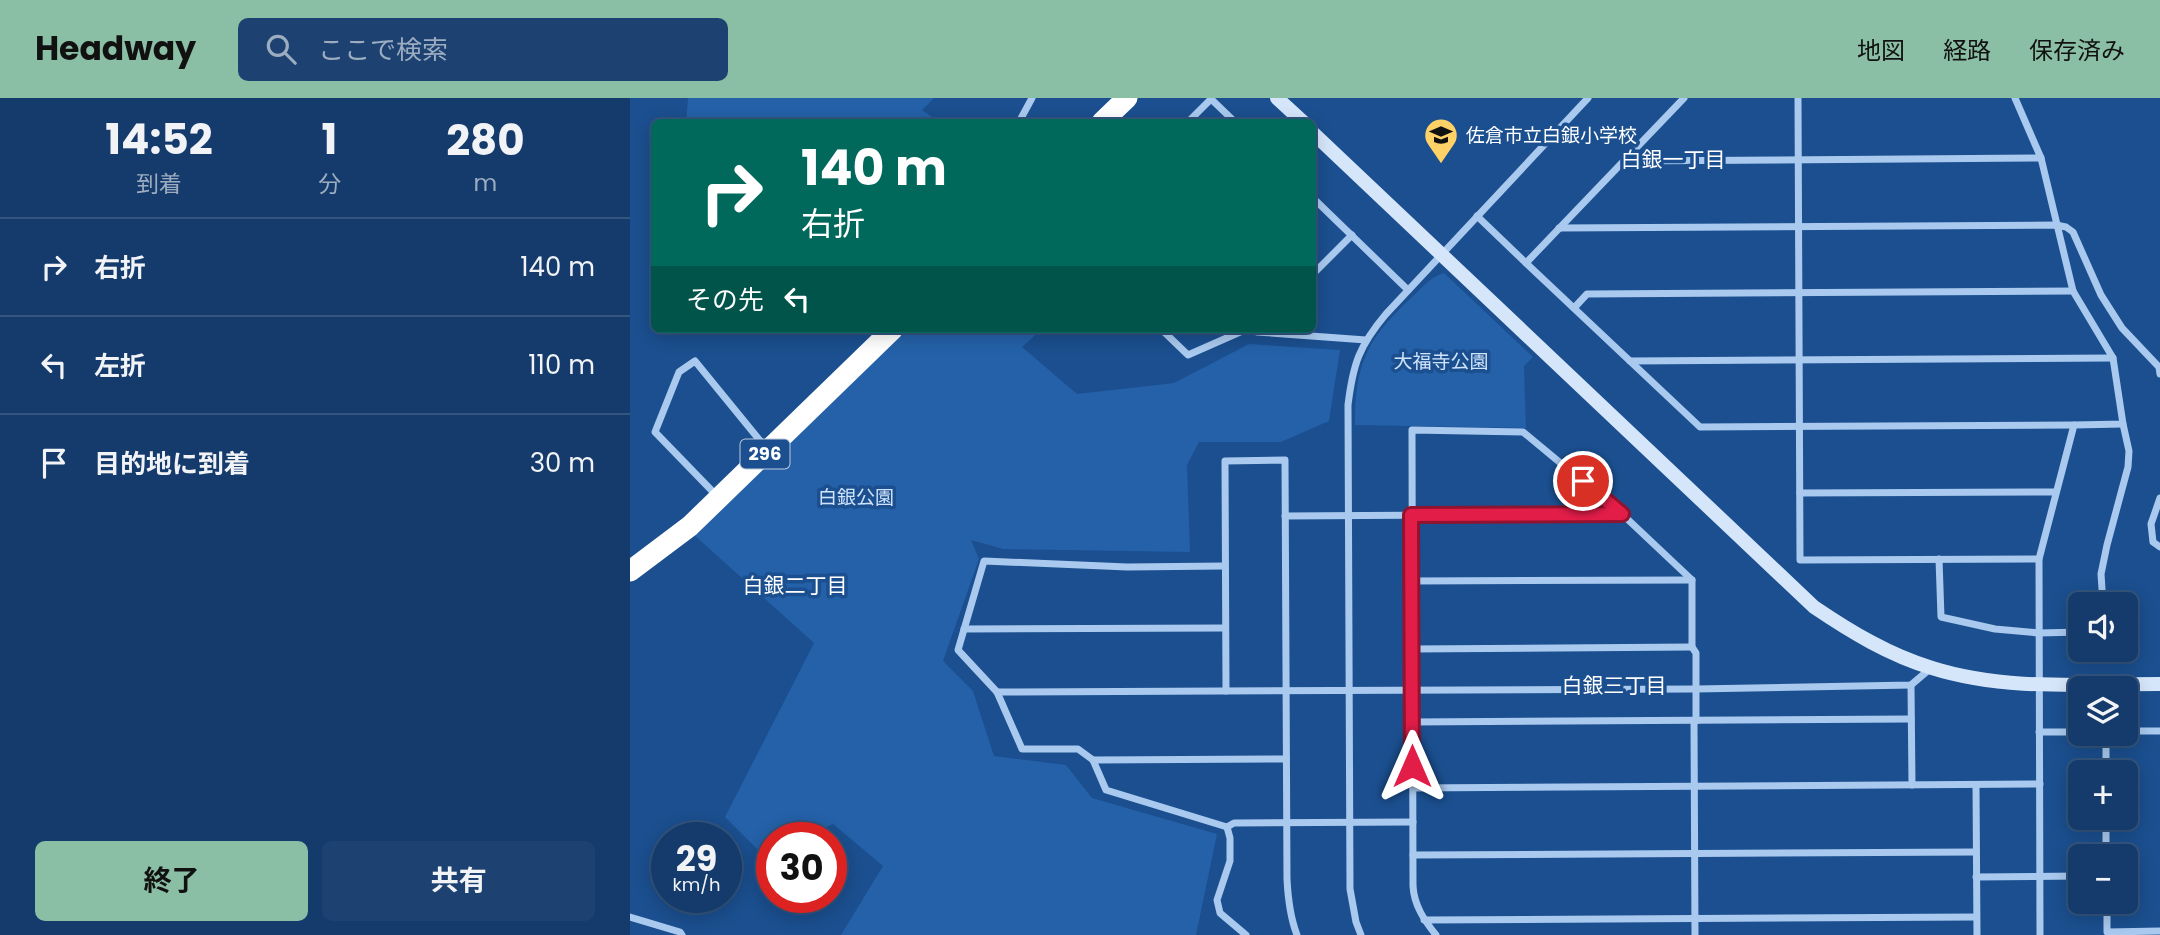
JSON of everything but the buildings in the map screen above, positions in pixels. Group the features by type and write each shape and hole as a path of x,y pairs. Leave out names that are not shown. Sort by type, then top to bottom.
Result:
{"highway":[{"path":"1105,119 1127,98"},
{"name":"296","path":"630,571 690,526 720,499 889,333"}],"street":[{"path":"1021,119 1032,98"},
{"path":"1277,98 1300,119"},
{"path":"1361,935 1350,889 1348,405 1353,370 1366,340 1386,314 1588,98"},
{"path":"1526,263 1684,98"},
{"path":"1798,98 1800,560 2039,559"},
{"path":"2015,98 2041,158 2073,291 2113,358 2129,451 2128,467 2101,574 2102,592"},
{"path":"1191,119 1211,99 1233,119"},
{"path":"1316,136 1814,607 1864,639 1931,668 1973,678 2039,684 2160,684"},
{"path":"1623,161 2041,158"},
{"path":"1316,201 1408,290"},
{"path":"1477,216 1700,427 2123,424"},
{"path":"1559,228 2066,227 2073,232 2101,295 2122,328 2159,367 2160,374"},
{"path":"1316,271 1352,235"},
{"path":"1574,308 1587,294 2073,291"},
{"path":"1165,333 1188,355 1238,333"},
{"path":"1290,333 1366,340"},
{"path":"1630,361 2113,358"},
{"path":"720,499 655,432 679,372 695,361 768,451"},
{"path":"2040,935 2039,559 2074,425"},
{"path":"1436,935 1424,920 1413,895 1412,430 1523,432 1622,514 1692,580 1692,647 1696,653 1695,935"},
{"path":"1226,691 1225,461 1285,460 1288,901 1297,935"},
{"path":"1800,493 2056,492"},
{"path":"2160,498 2151,524 2152,542 2160,547"},
{"path":"1285,516 1622,514"},
{"path":"1939,559 1941,617 1995,629 2068,632"},
{"path":"1225,566 1127,567 984,561 957,650 997,692 1023,749 1077,749 1093,760 1106,790 1227,827 1234,823 1413,822"},
{"path":"1412,582 1692,580"},
{"path":"964,629 1226,628"},
{"path":"1412,649 1692,647"},
{"path":"997,692 1696,689 1911,685 1931,668"},
{"path":"1911,685 1912,785"},
{"path":"1412,722 1911,719"},
{"path":"2138,731 2160,731"},
{"path":"2039,732 2068,732"},
{"path":"1093,760 1286,759"},
{"path":"1413,788 2040,784"},
{"path":"1976,785 1977,935"},
{"path":"1227,827 1230,861 1217,900 1220,913 1246,935"},
{"path":"1413,855 1976,852"},
{"path":"1976,877 2068,876"},
{"path":"2107,914 2107,932 2160,931"},
{"path":"630,917 680,932 682,935"},
{"path":"1424,920 1976,917"}],"green space":[{"path":"688,98 934,98 922,110 935,119 686,119"},
{"name":"大福寺公園","path":"1444,273 1533,357 1524,366 1526,428 1355,425 1357,386 1373,341 1422,287"},
{"name":"白銀公園","path":"897,333 1038,333 1022,347 1077,394 1174,383 1249,344 1340,350 1329,421 1281,442 1199,442 1187,465 1190,552 1003,549 971,540 979,559 943,661 973,691 994,756 1066,765 1092,798 1217,834 1196,935 841,935 883,866 847,836 847,822 756,822 756,848 742,834 742,822 730,822 725,817 814,643 693,534"}],"place":[{"name":"佐倉市立白銀小学校","path":"1441,165"}],"district":[{"name":"白銀一丁目","path":"1673,160"},
{"name":"白銀二丁目","path":"795,586"},
{"name":"白銀三丁目","path":"1614,686"}],"route":[{"path":"1412,766 1411,515 1622,514 1583,481"}]}
